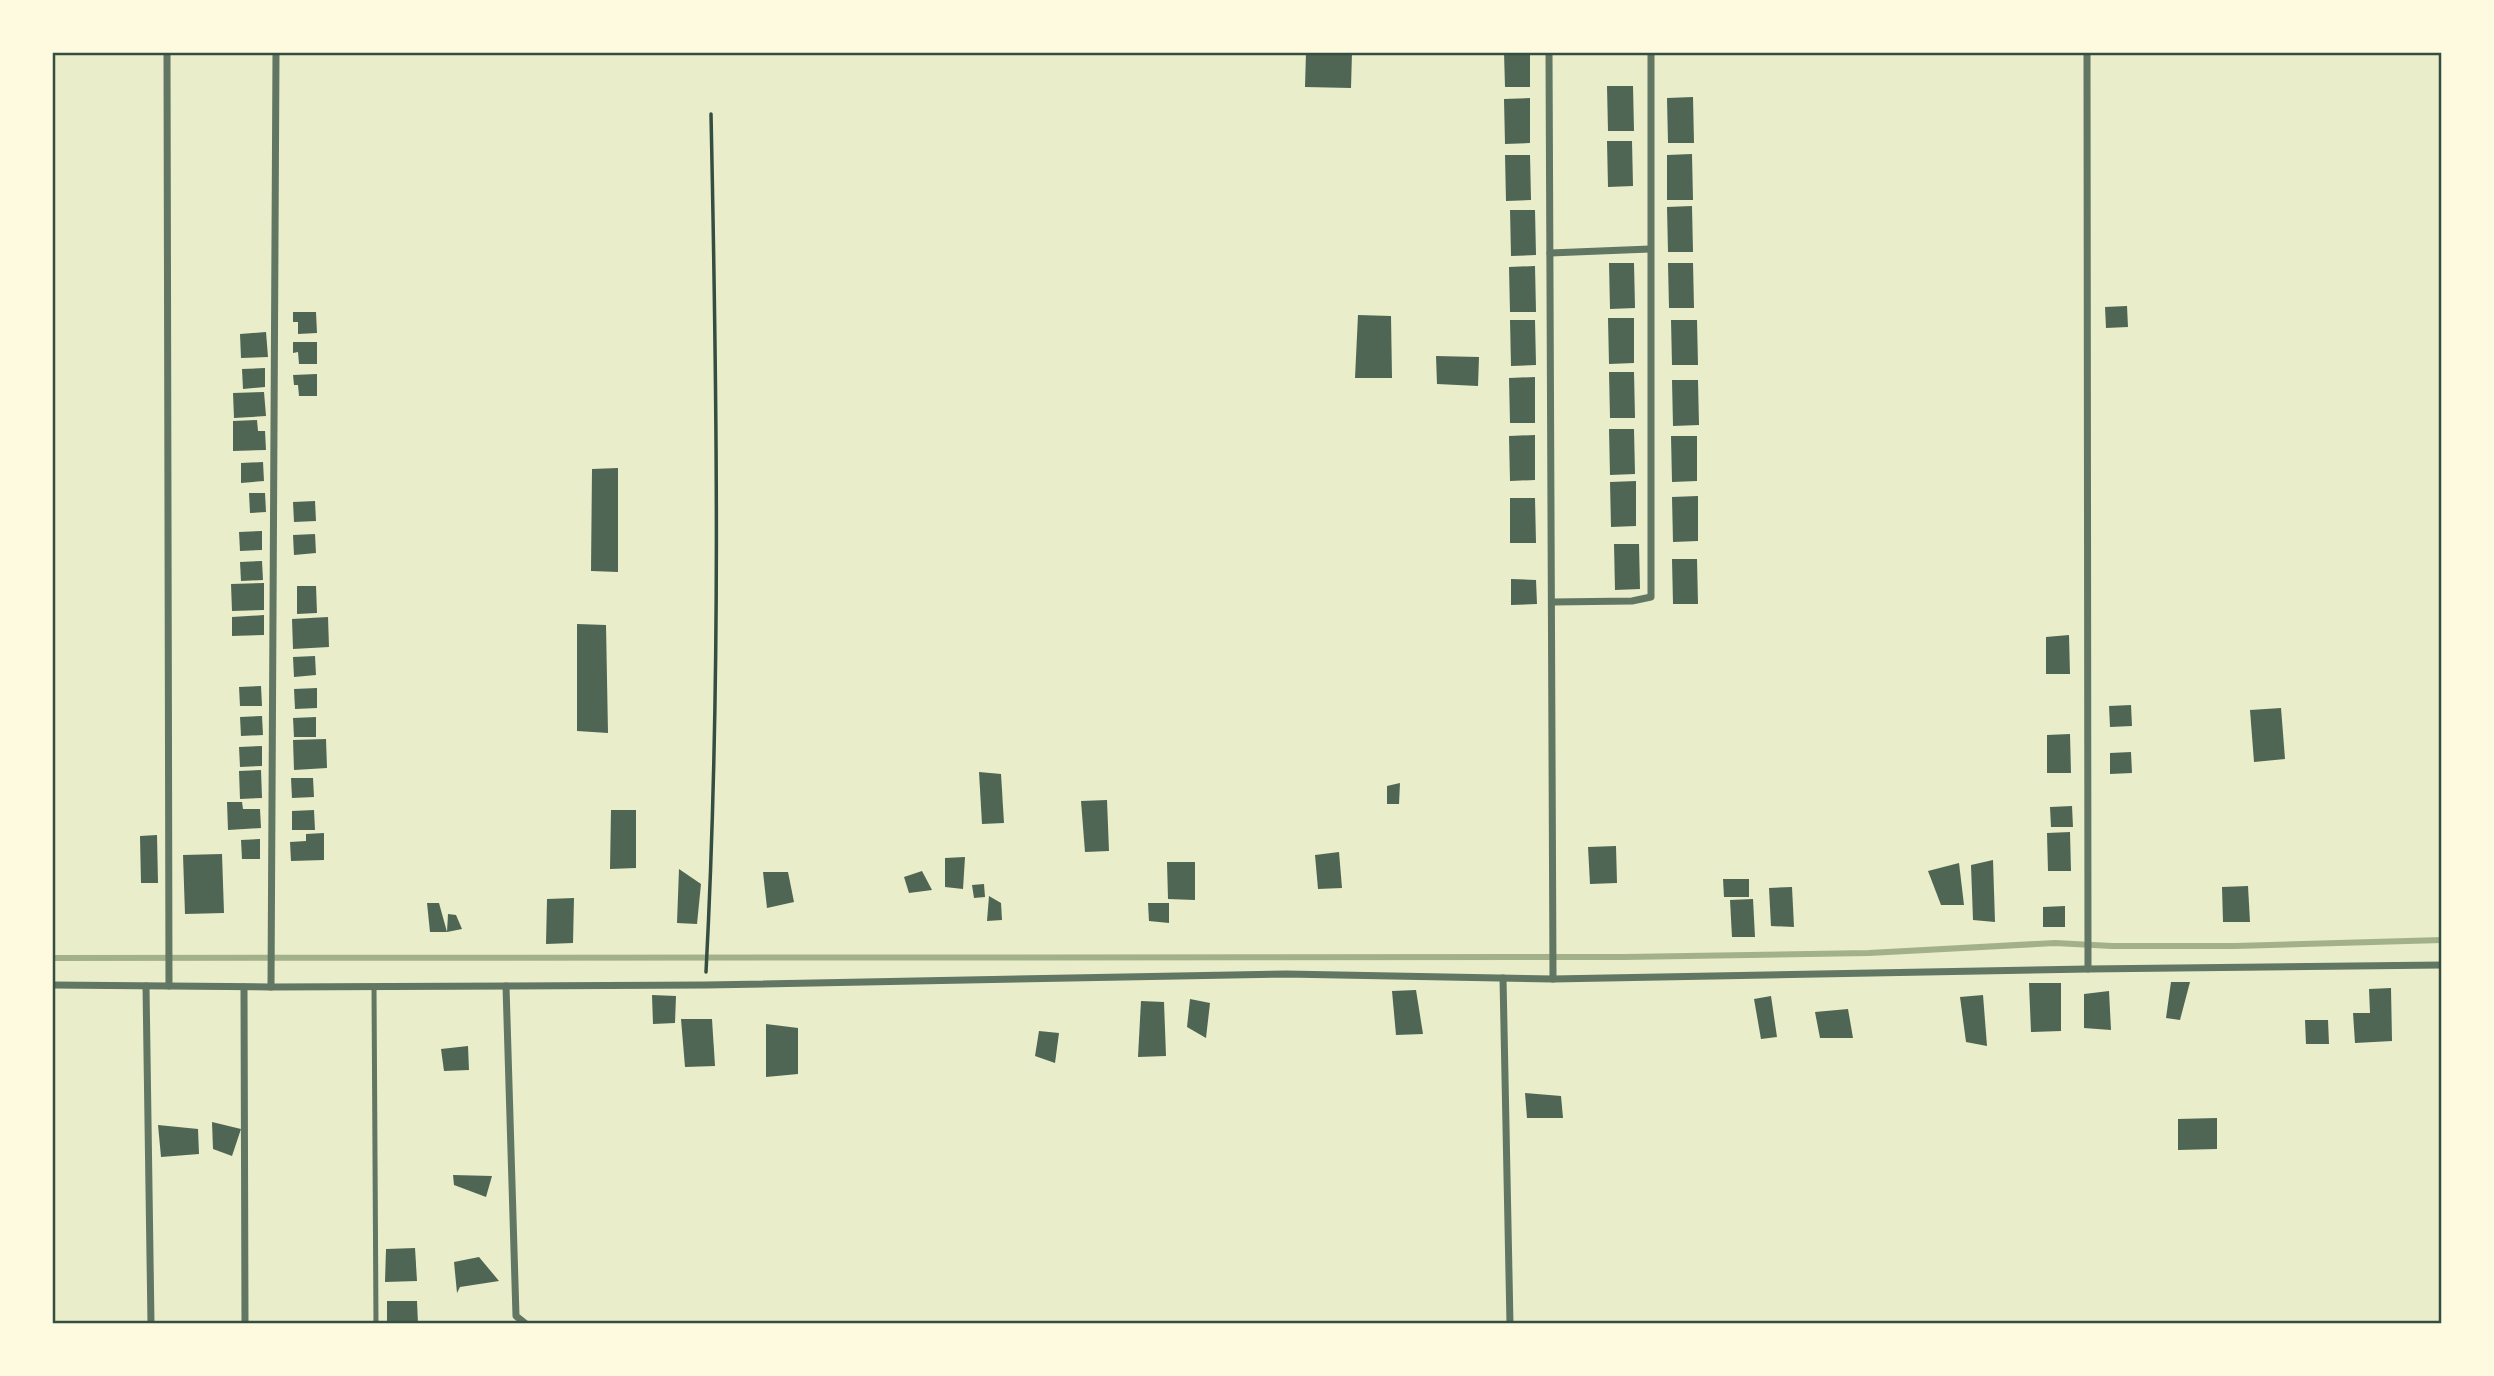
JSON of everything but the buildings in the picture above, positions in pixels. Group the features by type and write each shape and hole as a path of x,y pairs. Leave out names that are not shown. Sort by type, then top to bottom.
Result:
{"street":[{"path":"167,52 169,986"},
{"path":"271,987 276,52"},
{"path":"1549,52 1555,939 1553,975"},
{"path":"1552,602 1632,601 1651,597 1651,52"},
{"path":"2087,52 2088,969"},
{"path":"1550,253 1650,249"},
{"path":"52,985 706,985 1286,974 1503,978 1553,975 2441,965"},
{"path":"1503,978 1510,1324"},
{"path":"146,986 150,1324"},
{"path":"506,986 516,1316 526,1324"},
{"path":"244,987 245,1324"}],"lane":[{"path":"374,987 376,1324"}],"path":[{"path":"706,972 716,691 715,288 711,114"}],"waterway":[{"path":"52,958 1624,957 1869,953 2055,943 2235,946 2442,940"}]}
